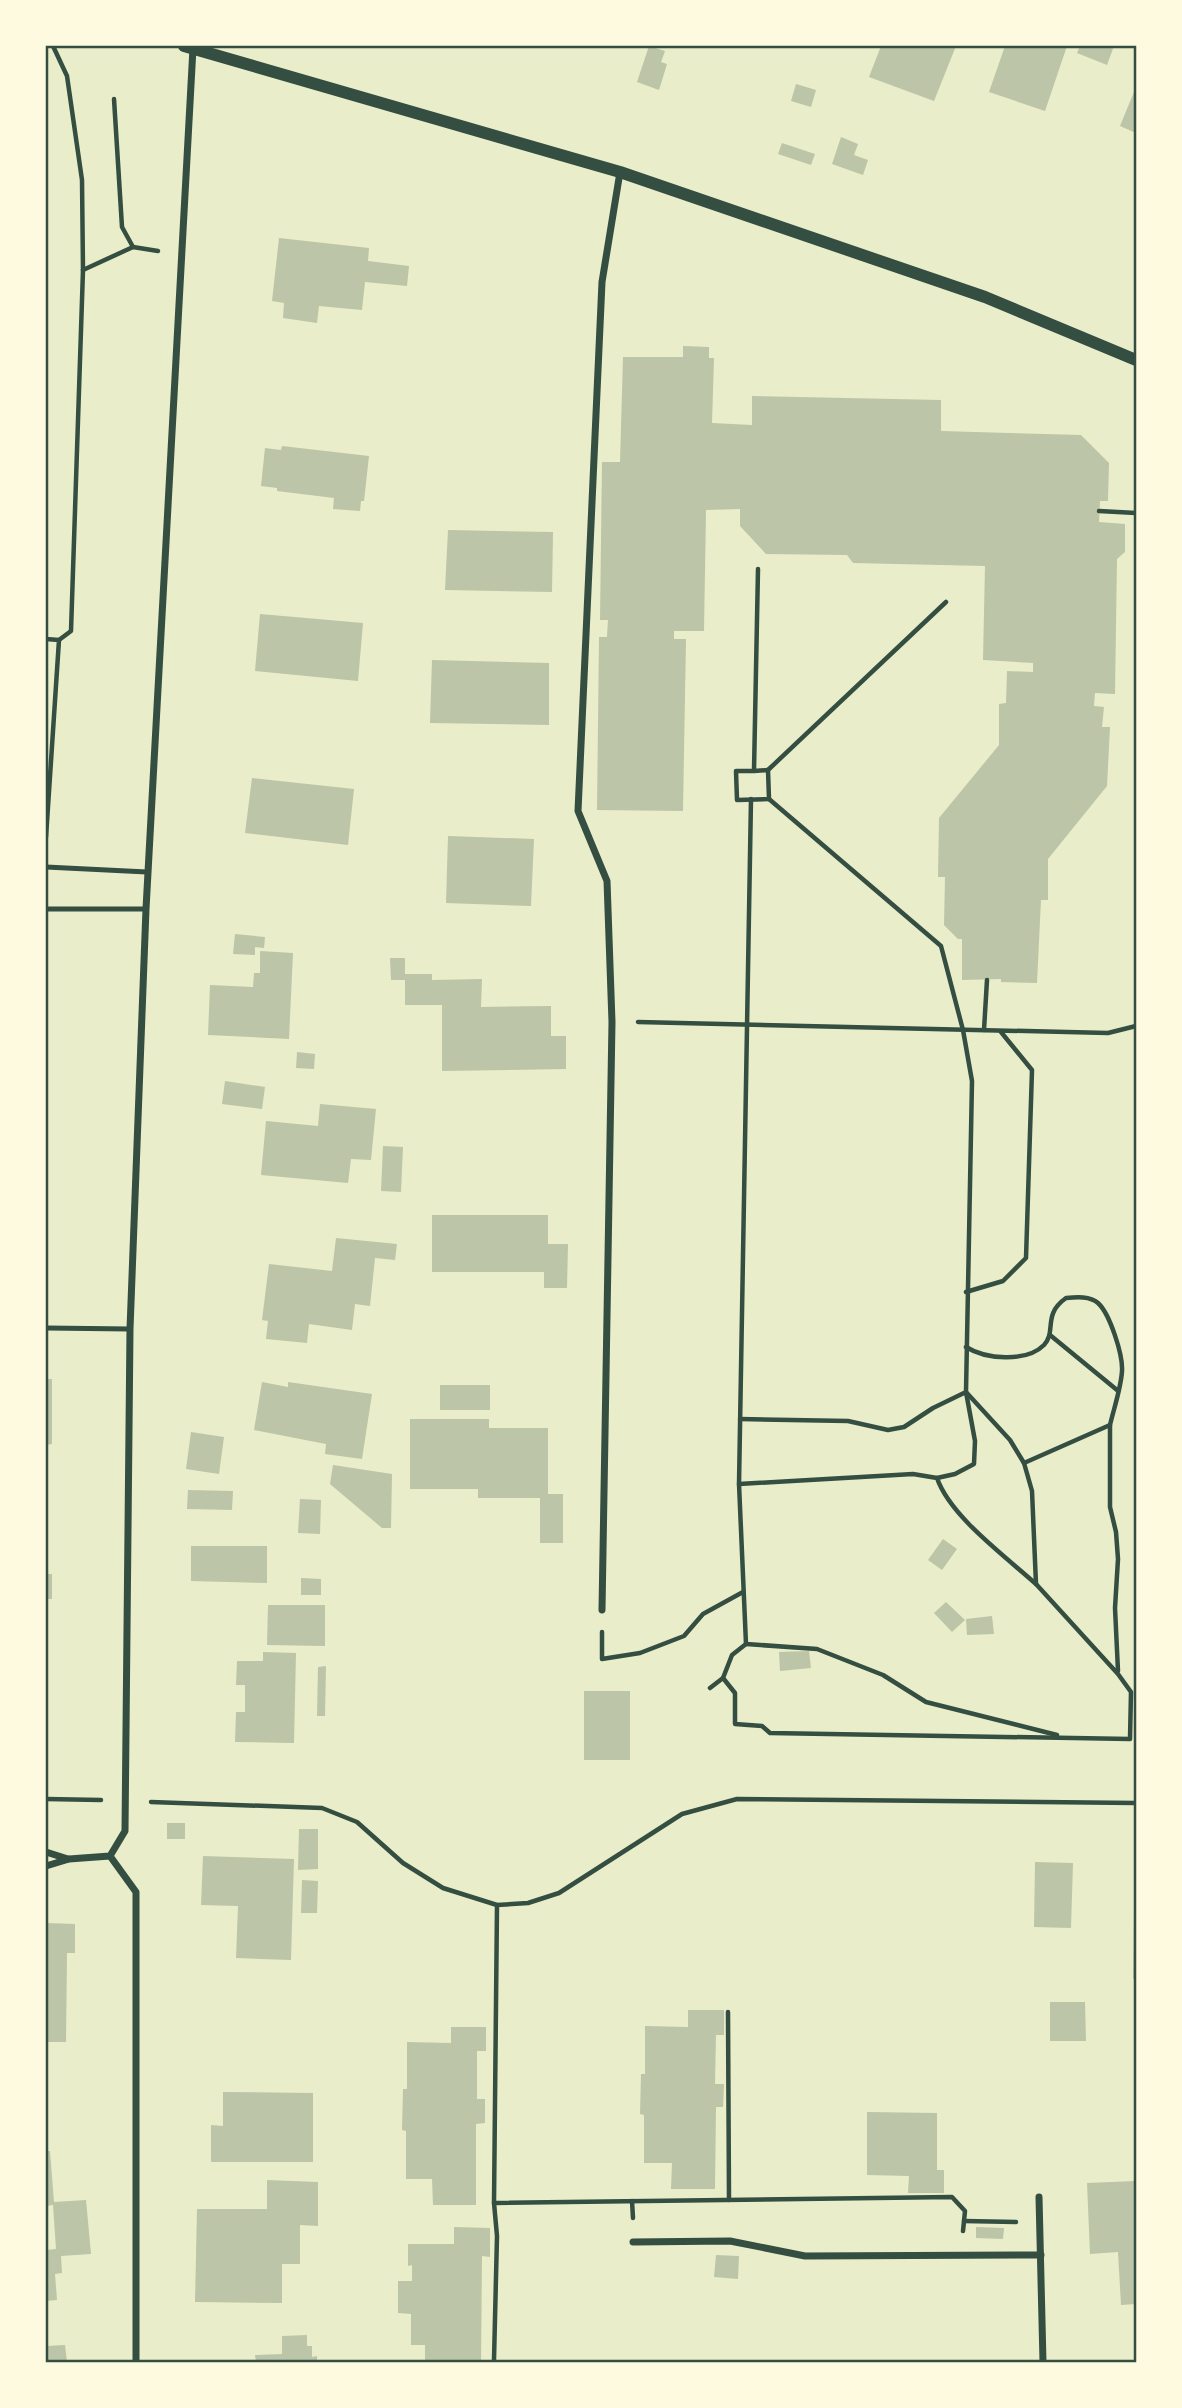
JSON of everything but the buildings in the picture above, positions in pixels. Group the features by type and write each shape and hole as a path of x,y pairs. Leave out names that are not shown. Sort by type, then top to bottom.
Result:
{"street":[{"path":"110,1856 125,1831 130,1329 147,872 182,253 188,47 620,172 985,298 1136,360"},
{"path":"602,1610 612,1022 607,881 578,811 602,282 620,172"},
{"path":"46,1852 69,1859"},
{"path":"46,1866 69,1859 110,1856"},
{"path":"110,1856 136,1892 136,2362"},
{"path":"1039,2197 1044,2362"},
{"path":"633,2242 730,2241 805,2256 1041,2256"}],"lane":[{"path":"46,867 147,872"},
{"path":"46,909 146,909"},
{"path":"46,1328 130,1329"}],"path":[{"path":"46,639 59,640 71,631 83,270 82,180 67,76 53,46"},
{"path":"114,99 122,227 133,247"},
{"path":"83,270 133,247 182,253"},
{"path":"1100,511 1136,513"},
{"path":"754,771 758,569"},
{"path":"739,1484 913,1474 937,1478 955,1475 974,1464 975,1441 966,1391 972,1081 963,1030 941,946 769,799 737,800 736,771 768,770 946,602"},
{"path":"46,837 59,640"},
{"path":"768,770 769,799"},
{"path":"746,1644 739,1484 751,799"},
{"path":"984,1030 987,980"},
{"path":"612,1022 1108,1033 1136,1026"},
{"path":"966,1292 1003,1281 1026,1258 1032,1070 1000,1031"},
{"path":"966,1347 988,1357 1012,1357 1044,1345 1050,1335 1049,1322 1053,1311 1066,1298 1087,1298 1099,1304 1116,1340 1122,1358 1122,1374 1110,1425 1110,1507 1116,1532 1118,1559 1115,1608 1118,1674"},
{"path":"1050,1335 1117,1390"},
{"path":"740,1419 848,1421 888,1430 904,1427 966,1391"},
{"path":"966,1391 1010,1440 1024,1463 1032,1491 1037,1584"},
{"path":"1024,1463 1110,1425"},
{"path":"723,1678 735,1693 735,1724 761,1726 770,1733 1130,1739 1131,1692 1118,1674 1037,1584 955,1510 941,1490 937,1478"},
{"path":"602,1610 602,1659 640,1653 684,1636 703,1614 743,1592"},
{"path":"710,1688 723,1678 732,1655 746,1644 817,1649 883,1675 926,1702 1067,1737"},
{"path":"46,1800 322,1808 357,1822 403,1863 443,1888 497,1905 528,1903 559,1893 682,1814 737,1799 1136,1803"},
{"path":"494,2360 497,2236 494,2203 497,1905"},
{"path":"728,2012 729,2200"},
{"path":"494,2203 952,2197 965,2211 962,2257"},
{"path":"964,2221 1040,2223"}]}
